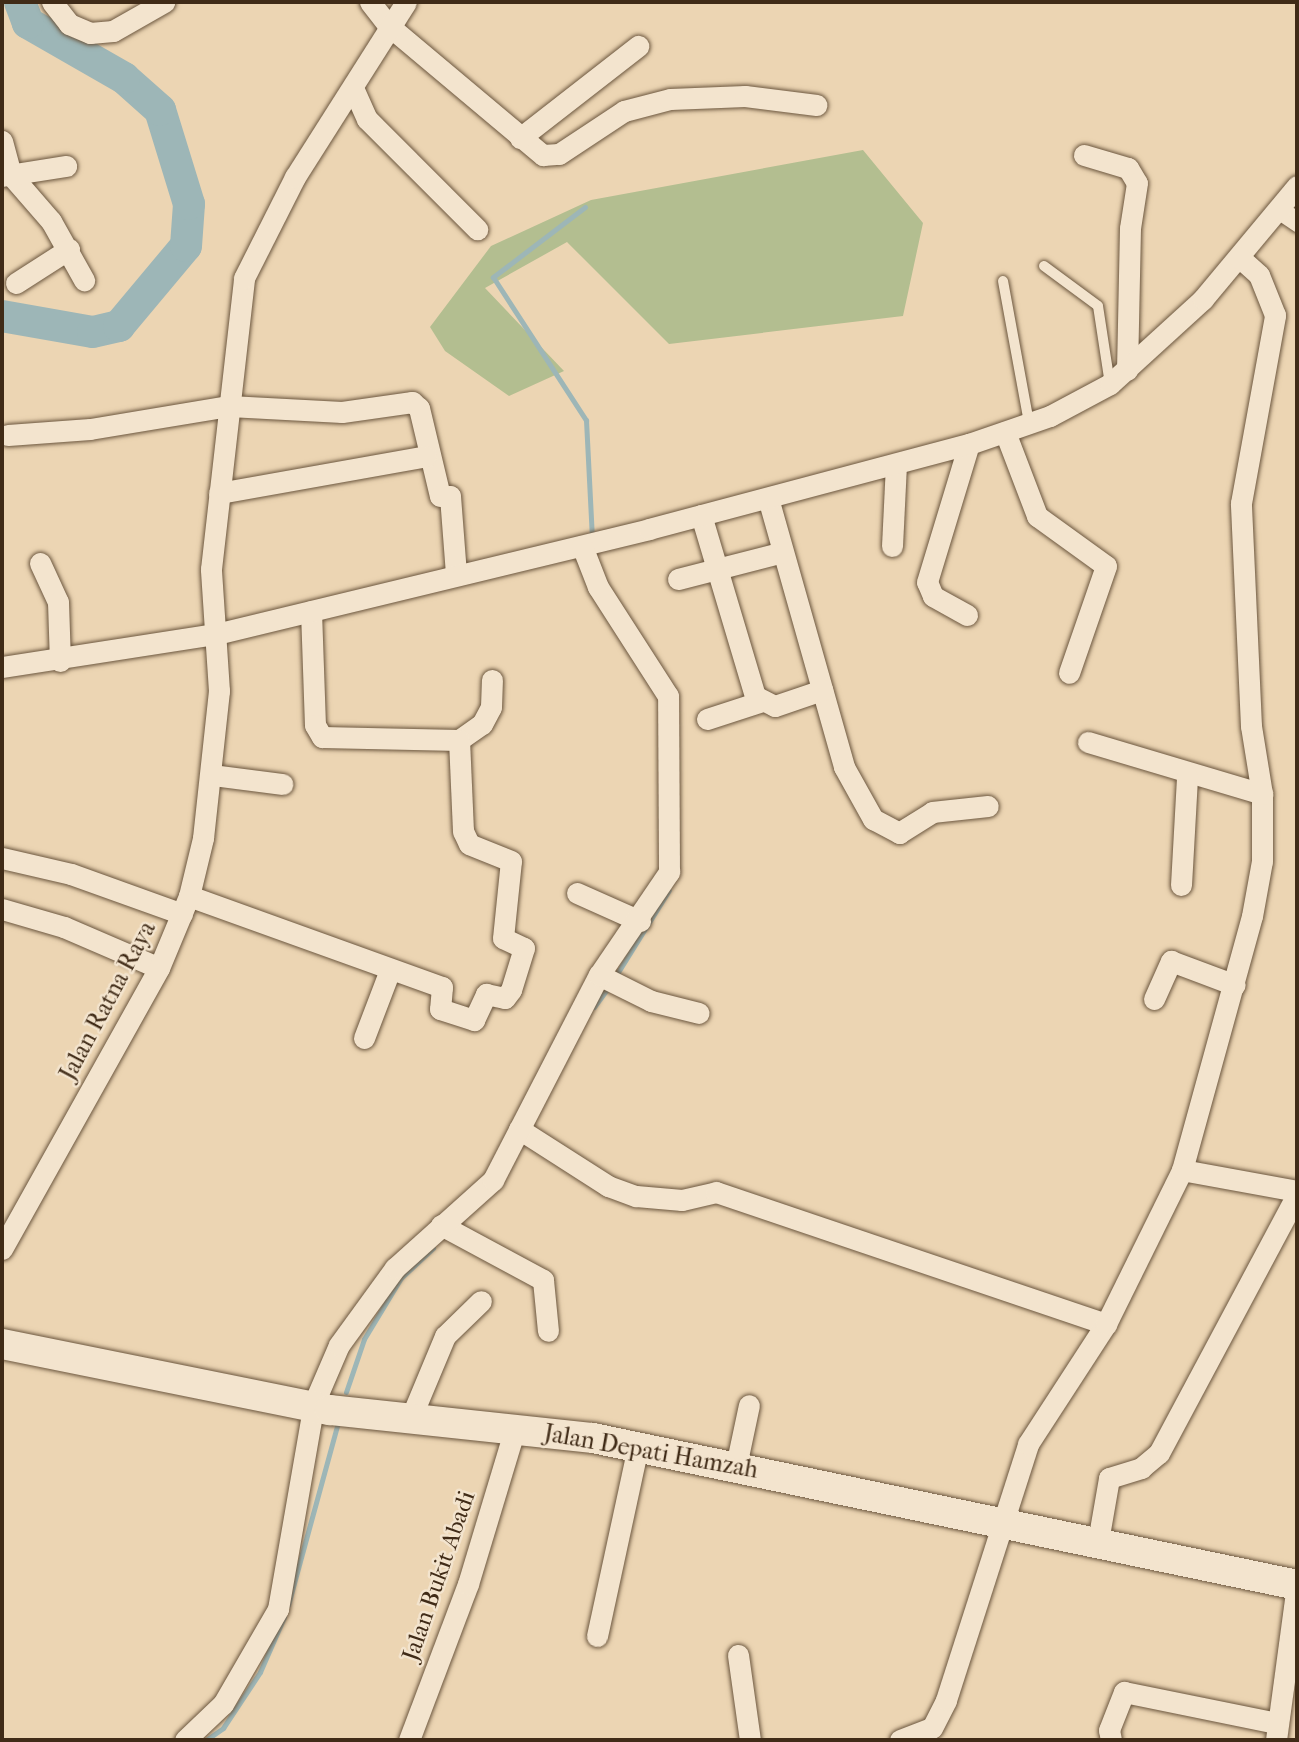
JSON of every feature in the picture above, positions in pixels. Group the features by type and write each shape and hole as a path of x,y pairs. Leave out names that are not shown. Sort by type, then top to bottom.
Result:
{"main road":[{"name":"Jalan Depati Hamzah","path":"2,1344 314,1404 515,1428 638,1447 736,1466 998,1526 1297,1585"}],"street":[{"path":"52,2 69,24 90,33 113,31 164,2"},
{"path":"370,2 389,26 520,138 551,156 624,111 698,96 816,105"},
{"name":"Jalan Ratna Raya","path":"2,1250 159,968 186,905 212,775 219,691 211,569 244,278 260,237 354,90 389,26 406,2"},
{"path":"520,138 638,46"},
{"path":"354,90 367,119 477,229"},
{"path":"2,141 6,176 69,249 84,280"},
{"path":"1084,155 1128,168 1137,183 1130,228 1127,370"},
{"path":"6,176 66,166"},
{"path":"2,667 60,661 216,634 456,574 594,543 970,444 1029,424 1110,384 1127,370 1285,212 1297,186"},
{"path":"16,283 69,249"},
{"path":"900,1740 932,1728 946,1700 998,1526 1035,1429 1106,1324 1182,1170 1235,985 1261,870 1262,794 1251,726 1241,503 1275,315 1259,275 1239,257"},
{"path":"8,436 90,429 229,406 342,412 412,402 419,408 426,456 440,496 450,496 456,574"},
{"path":"1005,432 1037,516 1106,566 1069,673"},
{"path":"967,615 933,596 927,582 970,444"},
{"path":"219,493 426,456"},
{"path":"892,546 896,464"},
{"path":"768,498 849,779 881,828 899,833 932,812 988,806"},
{"path":"701,515 759,702"},
{"path":"185,1740 223,1704 278,1609 314,1404 359,1315 451,1232 482,1193 612,982 672,857 670,707 598,587 594,543"},
{"path":"678,579 783,552"},
{"path":"40,563 58,602 60,661"},
{"path":"310,611 315,725 322,737 459,740 487,715 492,680"},
{"path":"707,719 759,702 790,703 822,690"},
{"path":"2,858 186,905 442,987 440,1009 474,1020 486,994 505,998 511,990 524,948 503,938 511,860 469,844 463,831 459,740"},
{"path":"1088,742 1187,776 1262,794"},
{"path":"212,775 282,784"},
{"path":"1181,885 1187,776"},
{"path":"576,893 640,921"},
{"path":"2,909 64,927 159,968"},
{"path":"1154,999 1171,961 1235,985"},
{"path":"364,1038 390,970"},
{"path":"612,982 699,1013"},
{"path":"522,1131 542,1145 636,1196 682,1200 716,1192 1106,1324"},
{"path":"1097,1546 1109,1478 1141,1468 1159,1452 1297,1193 1182,1170"},
{"path":"451,1232 543,1280 548,1331"},
{"path":"412,1415 445,1336 481,1301"},
{"path":"736,1466 749,1405"},
{"name":"Jalan Bukit Abadi","path":"409,1740 468,1584 515,1428"},
{"path":"597,1636 638,1447"},
{"path":"1111,1740 1109,1730 1124,1692 1276,1732 1297,1585"},
{"path":"738,1655 750,1740"}],"lane":[{"path":"1285,212 1297,227"},
{"path":"1044,266 1098,306 1110,384"},
{"path":"1003,281 1029,424"}],"green space":[{"path":"863,150 923,223 903,316 669,344 567,242 485,288 564,371 509,396 445,351 430,327 491,246 591,200"}],"waterway":[{"path":"2,316 93,332 119,326 186,246 189,204 160,110 124,78 28,23 20,2"},
{"path":"585,207 493,277 586,420 592,537"},
{"path":"615,977 669,890"},
{"path":"594,1007 610,985"},
{"path":"346,1392 364,1339 401,1278 433,1248"},
{"path":"288,1605 337,1426"},
{"path":"206,1740 223,1728 260,1672 284,1617"}]}
